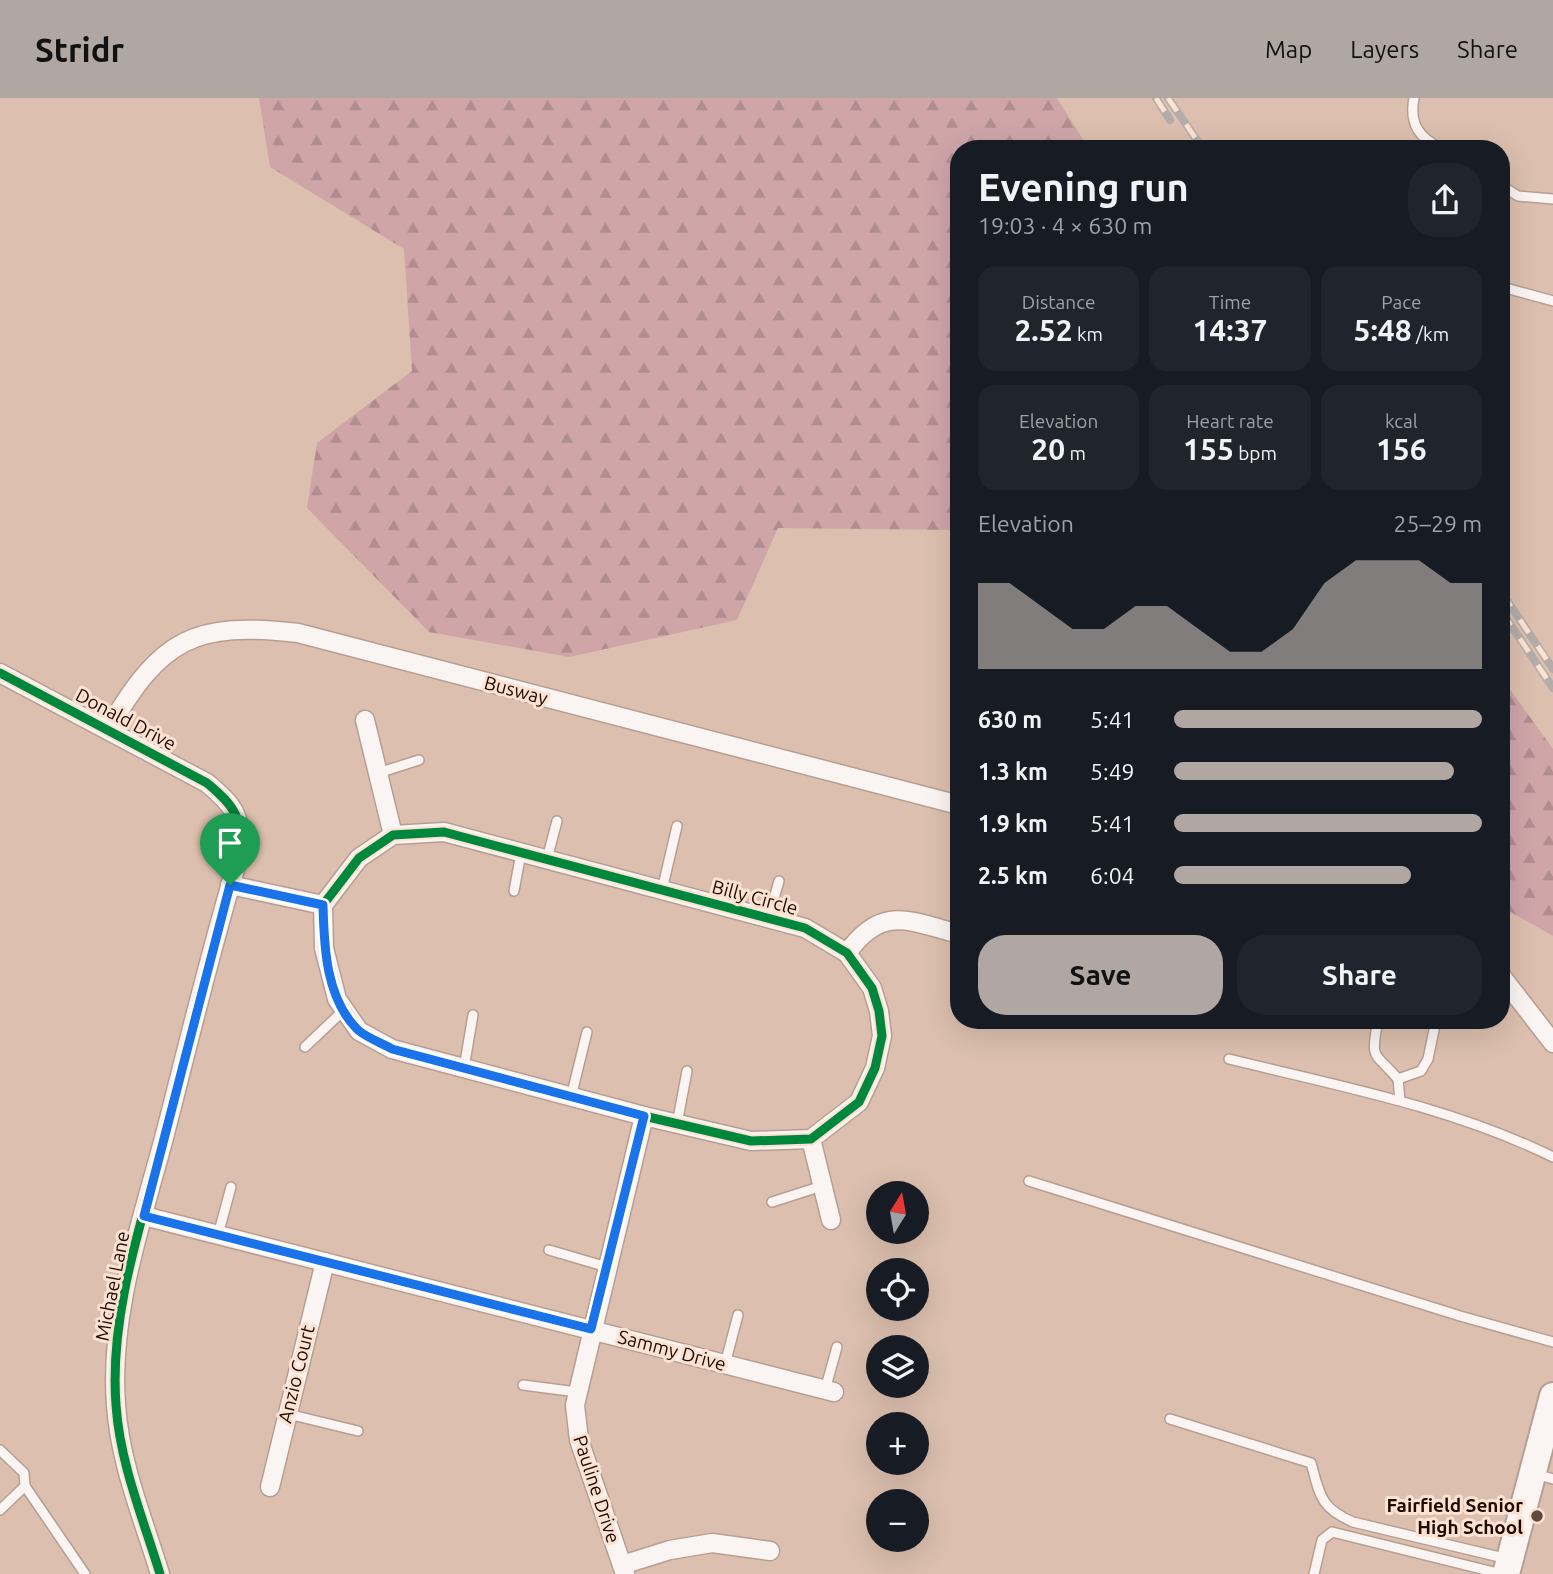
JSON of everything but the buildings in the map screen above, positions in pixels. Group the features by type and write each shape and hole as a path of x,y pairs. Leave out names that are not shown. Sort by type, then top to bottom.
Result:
{"street":[{"name":"Busway","path":"109,729 135,684 160,657 191,640 224,629 255,628 298,633 950,804"},
{"name":"Donald Drive","path":"0,673 208,783 231,803"},
{"path":"365,720 393,835 359,858 323,905 324,948 337,999 359,1031 392,1049 677,1124 751,1140 811,1139 831,1220"},
{"name":"Michael Lane","path":"160,1574 130,1486 116,1407 118,1326 144,1216 239,856 240,824 231,803"},
{"name":"Billy Circle","path":"393,835 444,832 805,929 847,953 872,988 882,1036 875,1068 859,1102 811,1139"},
{"path":"230,885 323,905"},
{"path":"847,953 861,933 877,922 907,920 950,932"},
{"path":"1510,987 1553,1043"},
{"name":"Pauline Drive","path":"624,1569 579,1440 575,1405 644,1116"},
{"name":"Sammy Drive","path":"144,1216 830,1391"},
{"name":"Anzio Court","path":"270,1487 325,1262"},
{"path":"1506,1569 1543,1476 1553,1396"},
{"path":"624,1569 670,1550 712,1543 770,1551"}],"lane":[{"path":"1414,98 1410,114 1424,140"},
{"path":"1510,191 1518,196 1553,199"},
{"path":"1510,289 1553,301"},
{"path":"378,773 419,760"},
{"path":"547,859 557,821"},
{"path":"662,890 677,826"},
{"path":"514,891 522,853"},
{"path":"768,919 779,881"},
{"path":"305,1047 344,1010"},
{"path":"464,1068 473,1015"},
{"path":"1376,1029 1373,1046 1375,1058 1398,1079 1400,1100"},
{"path":"1398,1079 1421,1071 1428,1059 1434,1029"},
{"path":"571,1097 587,1032"},
{"path":"1229,1059 1400,1100 1501,1131 1553,1157"},
{"path":"677,1124 687,1071"},
{"path":"1029,1181 1553,1342"},
{"path":"772,1202 822,1186"},
{"path":"218,1234 231,1187"},
{"path":"549,1250 607,1267"},
{"path":"725,1364 738,1315"},
{"path":"830,1391 837,1347"},
{"path":"523,1385 578,1392"},
{"path":"286,1414 358,1431"},
{"path":"1170,1419 1311,1463 1319,1496 1333,1513 1353,1522 1506,1569"},
{"path":"0,1450 24,1473 25,1486 85,1574"},
{"path":"0,1510 25,1486"},
{"path":"1314,1574 1322,1540 1332,1532 1506,1569"}],"green space":[{"path":"259,98 1057,98 1083,140 950,140 950,530 778,528 737,620 569,657 429,632 307,508 317,443 412,371 404,249 270,167"},
{"path":"1510,689 1553,749 1553,936 1510,912"}],"railway":[{"path":"1156,98 1170,120"},
{"path":"1168,98 1197,140"},
{"path":"1510,605 1553,669"},
{"path":"1510,624 1553,688"}],"cycle path":[{"path":"0,673 207,783 231,807 238,823 239,856 129,1268 117,1336 115,1371 118,1427 133,1491 160,1574"},
{"path":"444,832 805,928 847,953 872,988 879,1011 882,1036 875,1068 859,1102 811,1139 751,1141 644,1116 392,1049 359,1031 337,999 324,948 323,905 359,858 393,835 444,832"}],"place":[{"name":"Fairfield Senior High School","path":"1537,1516"}],"route":[{"path":"230,885 323,905 324,948 337,999 359,1031 392,1049 644,1116 591,1329 144,1216 230,885"}]}
